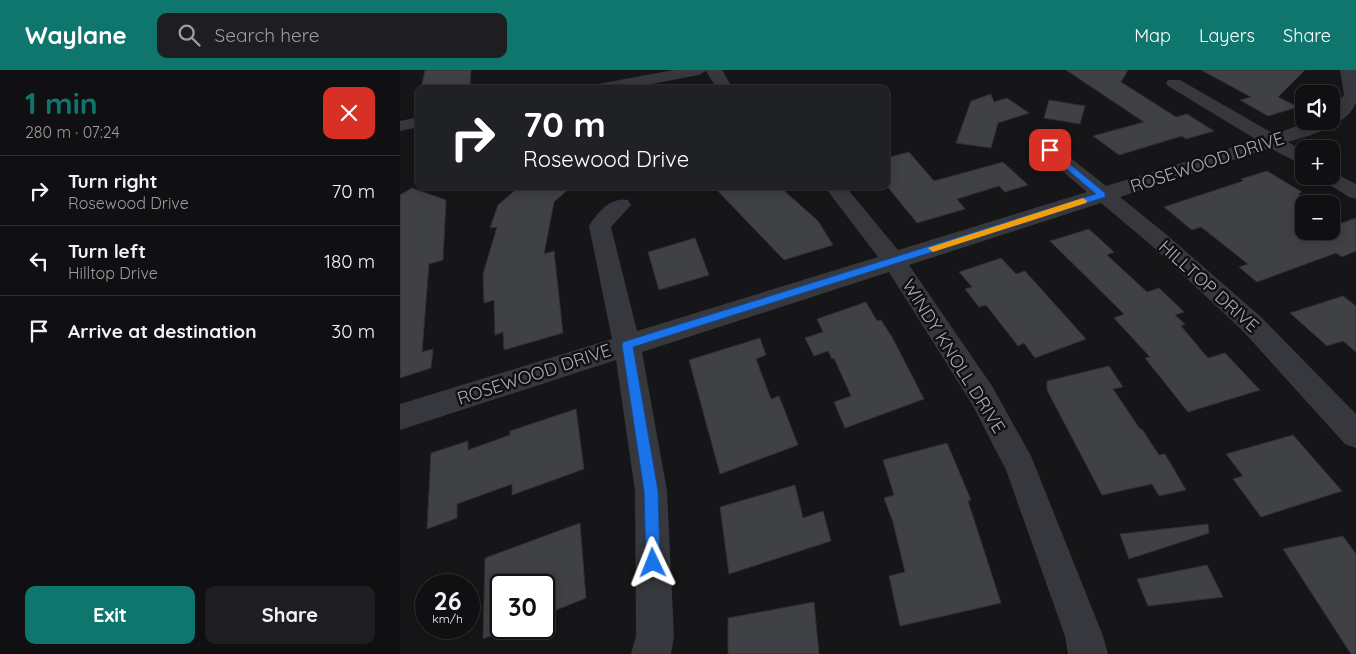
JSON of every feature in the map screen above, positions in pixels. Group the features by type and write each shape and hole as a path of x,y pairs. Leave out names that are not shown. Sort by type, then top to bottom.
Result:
{"street":[{"path":"619,85 699,70"},
{"path":"714,70 722,85"},
{"path":"1340,112 1352,95 1352,82"},
{"path":"1174,83 1295,155"},
{"path":"400,126 415,123"},
{"name":"ROSEWOOD DRIVE","path":"400,417 1308,130"},
{"name":"HILLTOP DRIVE","path":"1050,150 1102,195 1159,240 1252,324 1356,435"},
{"path":"1340,183 1356,193"},
{"name":"WINDY KNOLL DRIVE","path":"837,190 894,261 982,395 1020,466 1084,636 1088,654"},
{"path":"620,205 600,226 627,345 651,491 655,636 652,654"}],"building":[{"path":"425,70 471,70 470,85 422,85"},
{"path":"1066,70 1128,70 1121,82 1176,117 1187,114 1214,131 1186,139 1182,136 1119,155 1093,136 1144,122"},
{"path":"1201,70 1305,70 1278,97 1295,106 1295,108 1268,116 1240,100 1251,97"},
{"path":"991,94 994,102 1007,98 1029,113 998,123 991,148 956,143 971,101"},
{"path":"1049,100 1085,106 1080,124 1044,118"},
{"path":"909,152 934,181 1003,162 1028,185 1005,192 999,186 957,199 965,209 917,223 890,190 890,157"},
{"path":"1267,171 1302,192 1298,194 1299,195 1295,195 1295,240 1340,240 1340,222 1342,223 1356,218 1356,251 1342,257 1336,253 1257,282 1239,267 1248,264 1201,227 1192,230 1164,207 1243,181 1241,179"},
{"path":"412,188 446,200 443,260 429,264 422,352 433,349 431,368 400,378 400,195"},
{"path":"515,190 568,190 554,202 544,254 554,251 563,333 504,350 503,332 495,335 494,300 484,303 483,274 497,227 490,228 498,205"},
{"path":"717,190 783,190 818,221 833,245 784,260"},
{"path":"1089,229 1114,252 1107,255 1147,292 1159,288 1184,312 1175,315 1185,324 1181,326 1208,358 1225,353 1260,390 1188,412 1145,358 1150,357 1114,318 1124,314 1050,241"},
{"path":"695,238 709,275 659,290 648,252"},
{"path":"1001,258 1016,274 1025,271 1086,339 1035,358 1024,343 1018,346 986,305 979,307 965,289 972,287 959,272"},
{"path":"1343,296 1356,306 1356,352 1343,341 1327,346 1290,313"},
{"path":"866,302 877,321 881,320 892,337 924,399 845,428 834,402 851,396 834,358 832,359 828,351 814,356 805,338 823,332 817,319"},
{"path":"760,338 766,355 756,359 771,399 779,396 798,445 720,474 689,360"},
{"path":"1109,366 1123,387 1113,389 1159,455 1165,454 1186,490 1159,496 1152,484 1102,495 1047,390 1047,381"},
{"path":"576,409 584,469 512,495 512,484 457,504 457,518 427,529 431,453 468,441 468,450 510,435 510,431"},
{"path":"1293,435 1342,491 1261,517 1233,479 1243,476 1226,454"},
{"path":"947,443 971,500 968,501 1001,603 900,626 889,576 905,572 893,522 884,498 894,495 883,460"},
{"path":"795,485 803,518 823,511 831,541 729,574 720,507"},
{"path":"580,523 586,598 555,611 555,574 490,574 490,636 483,639 485,558"},
{"path":"1208,524 1209,533 1129,559 1120,534"},
{"path":"1343,536 1356,554 1356,654 1351,654 1283,549"},
{"path":"1207,565 1223,597 1148,606 1137,579"},
{"path":"814,602 819,654 728,654 728,618"}],"slow traffic":[{"path":"933,248 1083,201"}],"route":[{"path":"653,563 651,491 627,345 1102,195 1050,150"}]}
